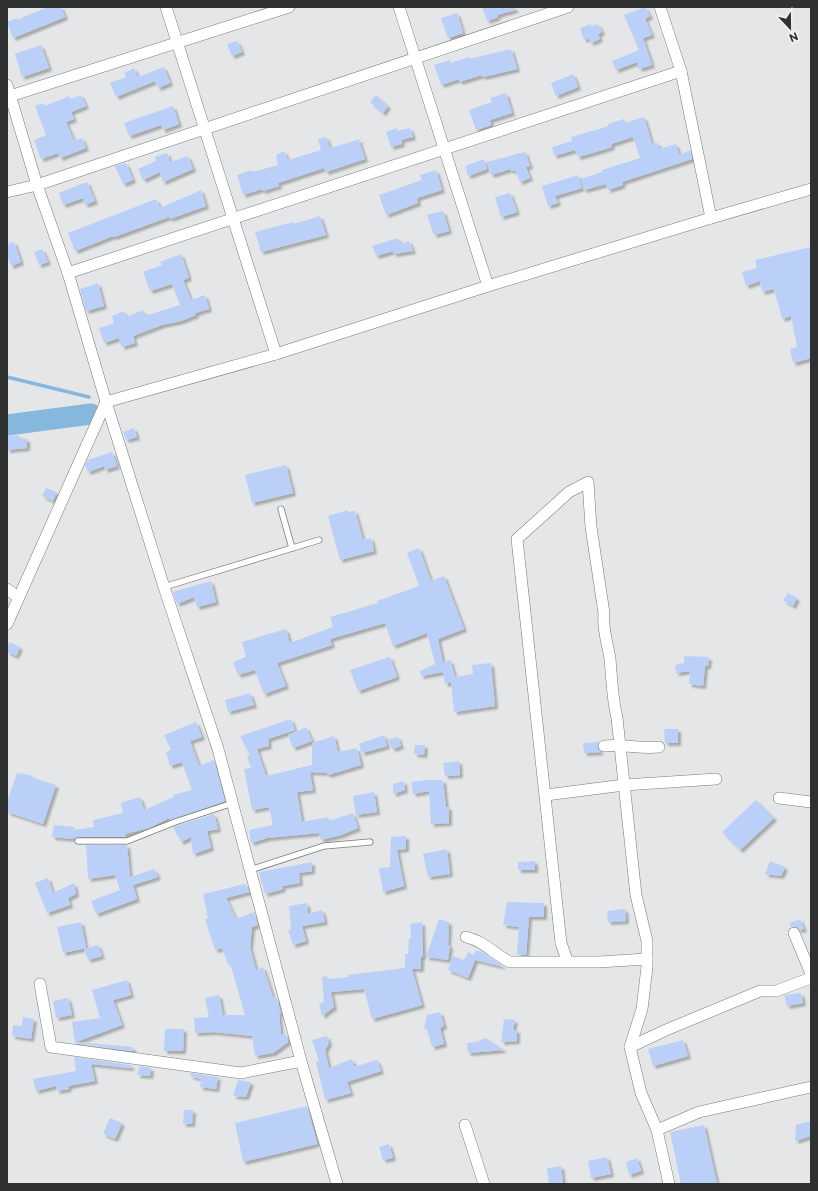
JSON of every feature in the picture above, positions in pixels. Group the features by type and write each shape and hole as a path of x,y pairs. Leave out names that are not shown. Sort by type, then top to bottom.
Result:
{"street":[{"path":"166,7 276,354"},
{"path":"289,7 8,93 37,185 68,273 106,402 164,586 218,749 301,1061 337,1184"},
{"path":"399,7 488,286"},
{"path":"7,192 37,185 568,7"},
{"path":"660,7 681,71 711,218"},
{"path":"68,273 681,71"},
{"path":"7,624 106,402 276,354 488,286 711,218 811,190"},
{"path":"568,960 562,943 551,856 546,795 517,539 569,492 588,482 591,527 604,613 603,621 610,658 612,699 617,718 636,895 647,940 647,959 642,1010 630,1047 641,1093 657,1130 669,1184"},
{"path":"7,589 18,597"},
{"path":"604,746 619,744 640,748 659,748"},
{"path":"546,795 624,785 716,779"},
{"path":"779,798 811,802"},
{"path":"794,933 811,974"},
{"path":"466,937 478,940 498,956 510,962 568,960 599,962 647,959"},
{"path":"630,1047 666,1030 760,991 776,991 811,978"},
{"path":"40,984 51,1047 240,1072 301,1061"},
{"path":"657,1130 699,1112 811,1087"},
{"path":"466,1125 484,1184"}],"lane":[{"path":"281,509 292,548"},
{"path":"164,586 319,540"},
{"path":"78,841 127,841 175,822 233,803"},
{"path":"250,870 324,846 370,842"}],"building":[{"path":"47,7 61,7 65,17 13,38 7,22 17,18 17,20"},
{"path":"482,7 515,7 515,10 497,15 498,17 487,21"},
{"path":"645,7 650,16 645,19 652,35 643,38 652,65 639,69 637,62 616,70 612,61 639,50 624,15"},
{"path":"457,13 463,33 448,38 441,18"},
{"path":"591,24 591,27 598,24 602,32 598,34 600,39 591,43 588,38 584,40 580,28"},
{"path":"237,41 242,52 232,56 227,44"},
{"path":"41,45 49,68 22,77 15,54"},
{"path":"511,49 517,69 483,77 482,75 459,82 459,79 441,85 434,65 450,60 450,63 469,57 469,59"},
{"path":"164,67 170,83 158,88 155,81 116,97 110,83 126,77 124,73 134,68 138,77"},
{"path":"573,74 578,87 556,96 551,83"},
{"path":"506,93 512,113 490,120 491,125 476,130 469,110 492,102 490,98"},
{"path":"81,95 86,106 71,112 74,119 66,122 74,141 82,138 86,148 60,158 58,153 41,159 34,140 46,135 35,106 44,103 45,106 69,96 70,99"},
{"path":"376,95 388,106 383,113 370,102"},
{"path":"173,106 179,124 163,130 161,125 129,136 124,123"},
{"path":"644,117 652,144 658,143 659,149 676,144 679,155 690,150 692,159 622,182 623,185 608,190 606,184 584,190 581,179 602,172 602,170 640,158 633,137 611,144 612,147 578,157 575,150 554,156 552,147 572,141 571,137 609,126 608,124 624,119 625,123"},
{"path":"397,128 397,131 410,128 413,137 401,140 402,144 391,147 386,132"},
{"path":"326,137 330,148 361,139 359,141 365,159 326,172 324,168 278,183 279,186 263,191 262,189 243,195 237,175 252,170 253,172 278,165 276,155 284,151 288,160 321,150 318,139"},
{"path":"525,152 530,166 526,167 530,178 520,182 515,170 511,171 510,169 491,175 487,162"},
{"path":"167,153 170,162 188,156 193,169 163,182 160,172 143,180 138,169 156,161 155,157"},
{"path":"484,159 487,169 468,176 465,166"},
{"path":"126,163 133,180 123,184 115,166"},
{"path":"436,170 442,190 417,198 418,203 386,215 379,195 422,180 420,175"},
{"path":"578,175 582,188 555,196 558,203 548,206 542,186"},
{"path":"87,182 95,201 85,205 83,198 63,205 59,193"},
{"path":"201,190 206,206 170,219 169,217 114,237 113,236 75,251 68,233 156,199 160,208"},
{"path":"510,193 517,212 501,217 495,197"},
{"path":"443,211 449,231 434,235 427,215"},
{"path":"320,216 326,235 261,252 255,232 293,222 294,224"},
{"path":"398,238 400,244 409,241 413,251 394,254 393,251 376,256 372,246"},
{"path":"14,242 21,262 11,266 7,254 7,244"},
{"path":"811,247 811,358 793,363 790,349 797,347 791,316 782,319 774,289 762,292 760,281 746,286 742,272 757,268 755,260"},
{"path":"42,249 48,262 39,265 34,252"},
{"path":"181,254 189,278 183,280 191,300 205,295 209,309 195,313 196,315 181,321 162,325 133,336 135,343 122,347 119,338 104,343 99,328 114,323 112,316 124,311 126,317 143,310 145,316 180,305 172,284 150,291 143,272 162,265 160,262"},
{"path":"98,283 104,306 86,311 80,289"},
{"path":"134,428 137,437 126,440 123,432"},
{"path":"19,435 19,438 27,439 27,448 7,450 7,436"},
{"path":"112,452 117,466 105,470 104,466 88,472 85,465 88,460"},
{"path":"286,465 293,493 252,503 245,475"},
{"path":"46,488 56,492 53,501 42,496"},
{"path":"348,510 348,512 355,511 363,540 371,538 374,551 340,560 328,516"},
{"path":"419,548 431,581 444,576 464,629 438,639 443,663 450,660 455,677 473,674 472,665 491,663 495,706 454,712 451,682 445,684 443,672 421,676 420,671 435,664 427,633 393,646 385,623 330,639 332,645 277,663 286,686 264,694 255,670 238,675 233,662 246,657 242,642 286,629 290,643 333,627 330,617 378,603 377,601 419,586 407,553"},
{"path":"211,581 216,602 197,607 194,597 177,604 173,592"},
{"path":"788,593 797,598 793,606 783,600"},
{"path":"9,642 20,647 16,656 7,652"},
{"path":"684,656 709,657 708,666 705,666 703,686 689,684 690,671 676,673 675,665 684,663"},
{"path":"390,657 397,677 358,691 350,670"},
{"path":"250,693 254,705 228,712 225,700"},
{"path":"291,719 295,730 268,739 269,746 257,749 266,776 312,765 312,743 334,736 338,752 357,748 361,765 328,775 327,773 310,772 313,790 297,792 302,822 328,817 329,821 353,813 358,828 341,835 321,840 319,833 267,838 251,843 249,830 273,825 269,807 252,810 244,769 251,768 247,756 250,755 240,736"},
{"path":"196,722 202,737 190,741 199,766 214,760 225,801 170,820 169,818 149,828 125,834 126,837 78,837 75,839 52,837 54,825 74,827 73,830 94,827 93,820 123,813 121,803 140,797 144,810 174,797 173,795 192,790 182,762 170,766 166,752 171,750 164,735"},
{"path":"306,727 312,741 293,748 288,735"},
{"path":"664,729 678,729 678,743 665,743"},
{"path":"384,735 387,746 362,753 359,744"},
{"path":"398,737 401,746 393,749 387,740"},
{"path":"599,742 597,747 601,752 584,753 583,743"},
{"path":"415,745 425,745 424,755 414,754"},
{"path":"459,761 460,775 445,776 443,763"},
{"path":"17,773 31,775 31,777 56,785 43,824 7,812 7,801"},
{"path":"443,780 446,807 449,807 449,823 431,824 429,791 413,794 411,782"},
{"path":"404,781 405,790 393,794 393,784"},
{"path":"374,792 377,812 356,815 353,796"},
{"path":"756,800 774,818 740,850 722,832"},
{"path":"214,814 218,829 207,831 211,848 193,854 191,837 181,842 173,827"},
{"path":"406,836 406,849 397,850 404,886 383,892 379,868 390,867 391,837"},
{"path":"86,845 127,845 130,877 154,869 158,877 133,885 137,899 96,914 91,901 120,890 115,875 88,879"},
{"path":"447,849 450,874 428,877 423,854"},
{"path":"535,861 535,870 518,870 518,862"},
{"path":"770,861 785,867 781,876 765,874"},
{"path":"312,862 312,871 299,873 300,883 282,886 283,889 265,894 259,872"},
{"path":"48,878 53,893 74,883 76,894 68,898 70,905 47,913 35,883"},
{"path":"245,884 249,892 226,898 236,919 254,912 258,925 252,927 250,947 256,970 263,967 273,997 277,998 281,1014 279,1014 281,1034 286,1034 288,1042 273,1053 255,1056 252,1036 214,1032 195,1033 194,1018 209,1017 205,998 219,995 223,1015 245,1015 230,963 228,964 222,948 215,950 205,919 208,918 203,894"},
{"path":"507,902 544,903 544,917 529,917 526,955 517,954 519,927 503,925"},
{"path":"307,903 308,914 322,910 325,922 302,926 306,941 293,945 288,930 291,930 289,906"},
{"path":"625,909 626,921 608,922 607,911"},
{"path":"439,919 449,922 448,945 450,945 448,960 426,957"},
{"path":"800,919 804,929 800,930 795,926 791,927 790,923"},
{"path":"81,922 86,948 63,953 57,927"},
{"path":"422,922 423,957 421,957 421,969 412,969 422,1005 372,1019 364,989 331,992 334,1007 322,1016 319,1004 324,1002 322,977 327,976 328,979 349,977 348,975 405,968 405,954 408,954 409,938 411,938 410,924"},
{"path":"98,945 102,956 88,960 84,949"},
{"path":"476,950 482,952 504,967 475,960 468,978 448,970 453,956 464,960 468,952 474,955"},
{"path":"127,980 131,995 113,1000 122,1025 76,1042 133,1047 132,1051 75,1043 72,1022 100,1018 92,990"},
{"path":"801,993 803,1003 787,1006 784,995"},
{"path":"68,998 72,1015 56,1018 53,1001"},
{"path":"440,1012 444,1026 440,1028 444,1044 432,1047 427,1028 424,1029 427,1015"},
{"path":"23,1017 34,1019 31,1039 12,1036 13,1025 22,1026"},
{"path":"504,1019 515,1020 513,1030 517,1030 517,1041 501,1042"},
{"path":"165,1029 184,1029 183,1051 164,1051"},
{"path":"327,1036 329,1043 325,1050 329,1068 352,1059 354,1067 377,1060 381,1071 347,1082 351,1093 325,1100 316,1062 319,1061 312,1040"},
{"path":"486,1038 504,1050 468,1053 467,1043 476,1042"},
{"path":"683,1040 688,1056 653,1066 648,1049"},
{"path":"74,1057 131,1065 131,1068 91,1064 95,1081 68,1086 69,1089 57,1091 56,1086 36,1091 33,1079 76,1071"},
{"path":"140,1066 151,1068 150,1076 137,1075"},
{"path":"191,1073 218,1077 216,1089 200,1087 201,1079 190,1076"},
{"path":"238,1080 251,1082 246,1097 233,1096"},
{"path":"307,1106 317,1144 243,1162 235,1123"},
{"path":"184,1110 193,1110 192,1124 183,1124"},
{"path":"110,1118 122,1123 115,1139 103,1134"},
{"path":"811,1121 811,1136 795,1141 796,1125"},
{"path":"704,1125 717,1184 681,1184 670,1132"},
{"path":"389,1144 393,1158 383,1160 379,1147"},
{"path":"607,1157 611,1174 591,1178 588,1161"},
{"path":"637,1158 641,1171 629,1175 626,1162"},
{"path":"561,1166 563,1183 549,1184 547,1168"}],"waterway":[{"path":"7,377 89,397"},
{"path":"7,425 91,414"}]}
